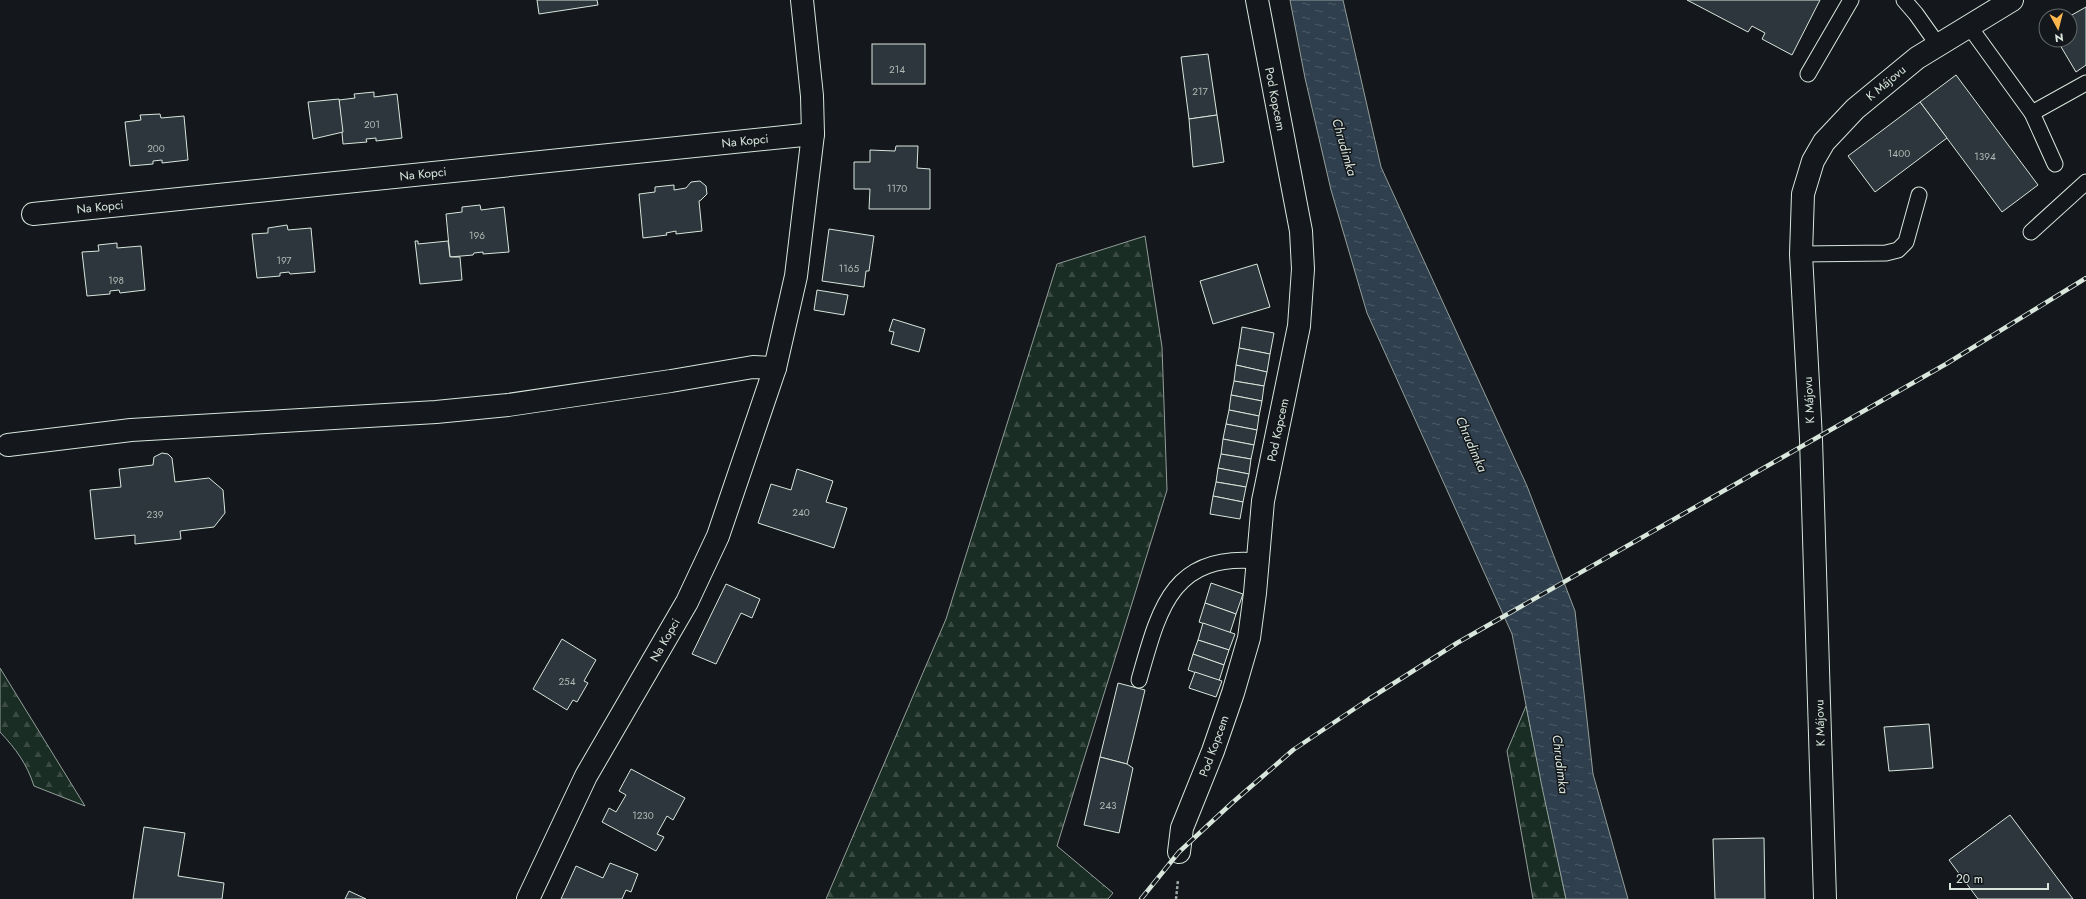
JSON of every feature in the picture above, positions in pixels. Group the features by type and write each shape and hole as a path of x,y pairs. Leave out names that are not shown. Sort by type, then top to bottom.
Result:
{"street":[{"name":"Na Kopci","path":"528,899 586,776 687,602 718,536 775,368 796,276 813,134 812,96 802,0"},
{"name":"Pod Kopcem","path":"1179,852 1182,828 1216,743 1233,693 1248,638 1258,561 1263,501 1299,326 1303,269 1300,231 1257,0"},
{"name":"K Májovu","path":"1825,899 1811,439 1801,254 1803,194 1813,161 1824,142 1855,108 1896,73 1938,45 2012,0"},
{"name":"Na Kopci","path":"32,214 813,134"},
{"path":"8,445 131,430 436,412 501,406 753,367 775,368"}],"lane":[{"path":"1808,74 1851,0"},
{"path":"1904,0 1938,45"},
{"path":"1969,26 2032,113 2055,164"},
{"path":"2032,113 2086,83"},
{"path":"2031,232 2086,182"},
{"path":"1801,254 1886,253 1898,250 1906,242 1919,194"},
{"path":"1138,680 1158,616 1173,591 1187,577 1204,566 1221,561 1237,559 1258,561"}],"green space":[{"path":"1145,236 1162,347 1167,490 1057,846 1113,893 1108,899 826,899 946,619 1057,264"},
{"path":"0,668 85,806 34,786 20,757 0,732"},
{"path":"1526,706 1566,899 1533,899 1507,751"}],"water":[{"name":"Chrudimka","path":"1290,0 1343,0 1381,167 1527,486 1575,611 1593,774 1628,899 1566,899 1512,634 1367,313 1331,190 1305,78"}],"building":[{"path":"537,0 597,0 598,5 539,14"},
{"path":"1687,0 1820,0 1792,55 1762,39 1765,33 1752,26 1748,32"},
{"path":"2086,7 2086,65 2076,72 2062,48 2078,48 2078,12"},
{"path":"872,44 925,44 925,84 872,84"},
{"path":"1208,54 1217,115 1189,119 1181,57"},
{"path":"1956,75 2038,185 2002,212 1920,102"},
{"path":"374,92 374,97 397,94 402,138 376,141 376,138 366,139 367,142 343,144 339,100 355,98 354,94"},
{"path":"339,99 343,132 313,139 308,102"},
{"path":"1920,102 1947,138 1875,192 1848,156"},
{"path":"160,114 161,118 184,116 188,160 162,163 162,160 153,161 153,164 130,166 125,122 141,120 140,115"},
{"path":"1217,115 1224,162 1193,167 1189,119"},
{"path":"896,146 918,146 917,168 930,169 930,209 869,209 870,189 854,189 854,162 870,162 870,150 895,151"},
{"path":"700,181 706,186 707,194 699,201 702,231 676,234 676,231 666,233 667,235 643,238 639,194 655,192 655,187 674,185 674,190 686,188 691,182"},
{"path":"480,205 481,210 504,207 509,252 483,254 483,252 474,253 473,255 450,257 446,214 462,212 462,207"},
{"path":"287,225 288,230 311,228 315,272 290,274 289,272 280,273 280,276 257,278 252,234 268,233 268,228"},
{"path":"829,229 874,236 869,271 866,271 864,287 822,281"},
{"path":"415,241 418,241 418,244 448,241 450,257 460,257 462,280 420,284"},
{"path":"117,243 117,248 141,246 145,290 120,293 119,290 110,291 110,294 87,296 82,252 99,251 98,245"},
{"path":"1257,264 1270,307 1213,324 1200,281"},
{"path":"817,290 848,295 844,315 814,310"},
{"path":"893,319 925,329 919,352 891,344 894,332 889,331"},
{"path":"1242,327 1274,333 1270,354 1239,348"},
{"path":"1239,348 1270,354 1267,372 1236,365"},
{"path":"1236,365 1267,372 1264,386 1234,381"},
{"path":"1234,381 1264,386 1262,401 1231,395"},
{"path":"1231,395 1262,401 1259,416 1229,410"},
{"path":"1229,410 1259,416 1257,430 1226,424"},
{"path":"1226,424 1257,430 1254,445 1223,439"},
{"path":"1223,439 1254,445 1251,459 1221,454"},
{"path":"162,453 168,454 172,458 175,482 209,478 223,490 225,513 214,527 180,531 181,539 135,544 135,535 95,539 90,490 121,487 119,469 153,465 154,457"},
{"path":"1221,454 1251,459 1249,474 1218,468"},
{"path":"1218,468 1249,474 1246,487 1216,482"},
{"path":"797,469 833,481 826,502 847,508 834,548 758,523 771,484 791,490"},
{"path":"1216,482 1246,487 1243,502 1213,496"},
{"path":"1213,496 1243,502 1240,519 1210,514"},
{"path":"1211,583 1243,594 1236,614 1205,603"},
{"path":"726,584 760,599 752,618 741,613 716,664 692,654"},
{"path":"1205,603 1236,614 1230,633 1199,622"},
{"path":"1203,623 1235,634 1229,650 1198,640"},
{"path":"562,639 596,660 584,681 588,683 577,702 573,700 567,710 533,689"},
{"path":"1198,640 1229,650 1224,665 1193,654"},
{"path":"1193,654 1224,665 1219,681 1188,670"},
{"path":"1195,672 1222,681 1216,697 1189,688"},
{"path":"1118,683 1145,690 1127,764 1100,757"},
{"path":"1929,724 1933,768 1889,771 1884,727"},
{"path":"1100,757 1127,764 1133,768 1119,833 1084,825"},
{"path":"631,769 685,798 673,820 667,816 657,834 664,837 656,851 602,822 609,808 616,812 626,795 619,791"},
{"path":"2010,815 2073,899 1978,899 1949,860"},
{"path":"144,827 185,833 178,876 224,883 222,899 133,899"},
{"path":"1764,838 1765,899 1715,899 1713,839"},
{"path":"610,863 638,874 631,892 626,890 622,899 561,899 576,866 603,878"},
{"path":"349,891 366,899 345,899"}],"railway":[{"path":"1141,899 1179,852 1232,803 1293,750 1369,699 1457,643 1946,364 2086,278"}]}
